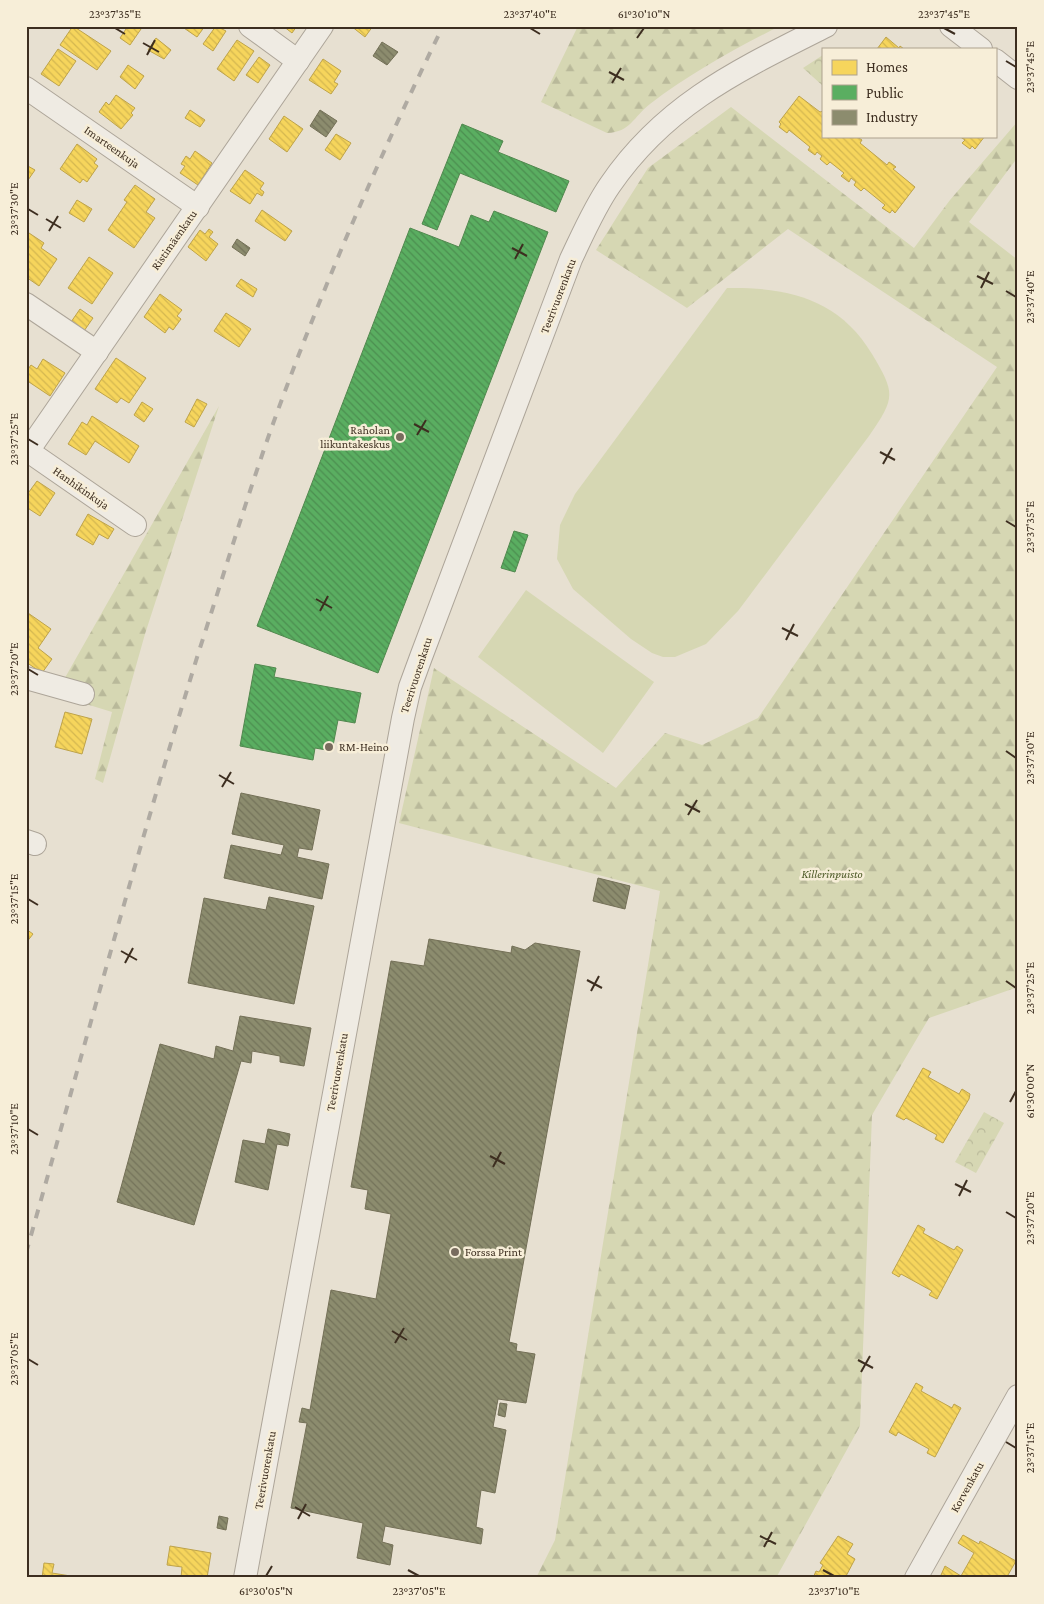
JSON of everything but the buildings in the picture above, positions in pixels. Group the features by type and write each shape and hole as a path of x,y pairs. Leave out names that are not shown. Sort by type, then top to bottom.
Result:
{"street":[{"path":"250,26 298,61"},
{"name":"Ristimäenkatu","path":"27,453 322,26"},
{"name":"Teerivuorenkatu","path":"245,1578 403,718 410,688 421,657 571,259 594,210 609,186 645,142 696,97 743,69 826,26"},
{"path":"951,26 980,48"},
{"path":"996,61 1018,78"},
{"name":"Imarteenkuja","path":"26,88 198,207"},
{"path":"26,304 97,352"},
{"name":"Hanhikinkuja","path":"27,453 135,525"},
{"path":"26,678 82,694"},
{"name":"Korvenkatu","path":"916,1578 1018,1396"}],"green space":[{"path":"578,26 780,26 729,53 681,82 644,109 627,127 607,133 541,102"},
{"path":"822,56 822,85 803,68"},
{"name":"Killerinpuisto","path":"731,107 914,248 950,200 1018,121 1018,157 969,222 1018,260 1018,987 929,1018 872,1115 860,1426 776,1578 536,1578 555,1540 660,891 399,823 434,668 616,788 665,733 702,745 758,718 997,367 788,229 687,308 596,250 648,168"},
{"path":"727,288 771,290 791,294 810,300 844,320 859,335 880,367 888,388 888,404 869,436 738,611 706,644 675,657 663,657 652,653 631,639 573,589 557,559 560,525 575,494"},
{"path":"219,406 145,634 103,783 95,779 112,712 86,704 62,683"},
{"path":"526,590 654,682 603,753 478,657"},
{"path":"984,1112 1004,1123 976,1173 955,1162"}],"railway":[{"path":"26,1253 154,801 199,651 257,470 296,361 335,264 398,120 443,26"}],"place":[{"name":"Raholan liikuntakeskus","path":"400,437"},
{"name":"RM-Heino","path":"329,747"},
{"name":"Forssa Print","path":"455,1252"}]}
